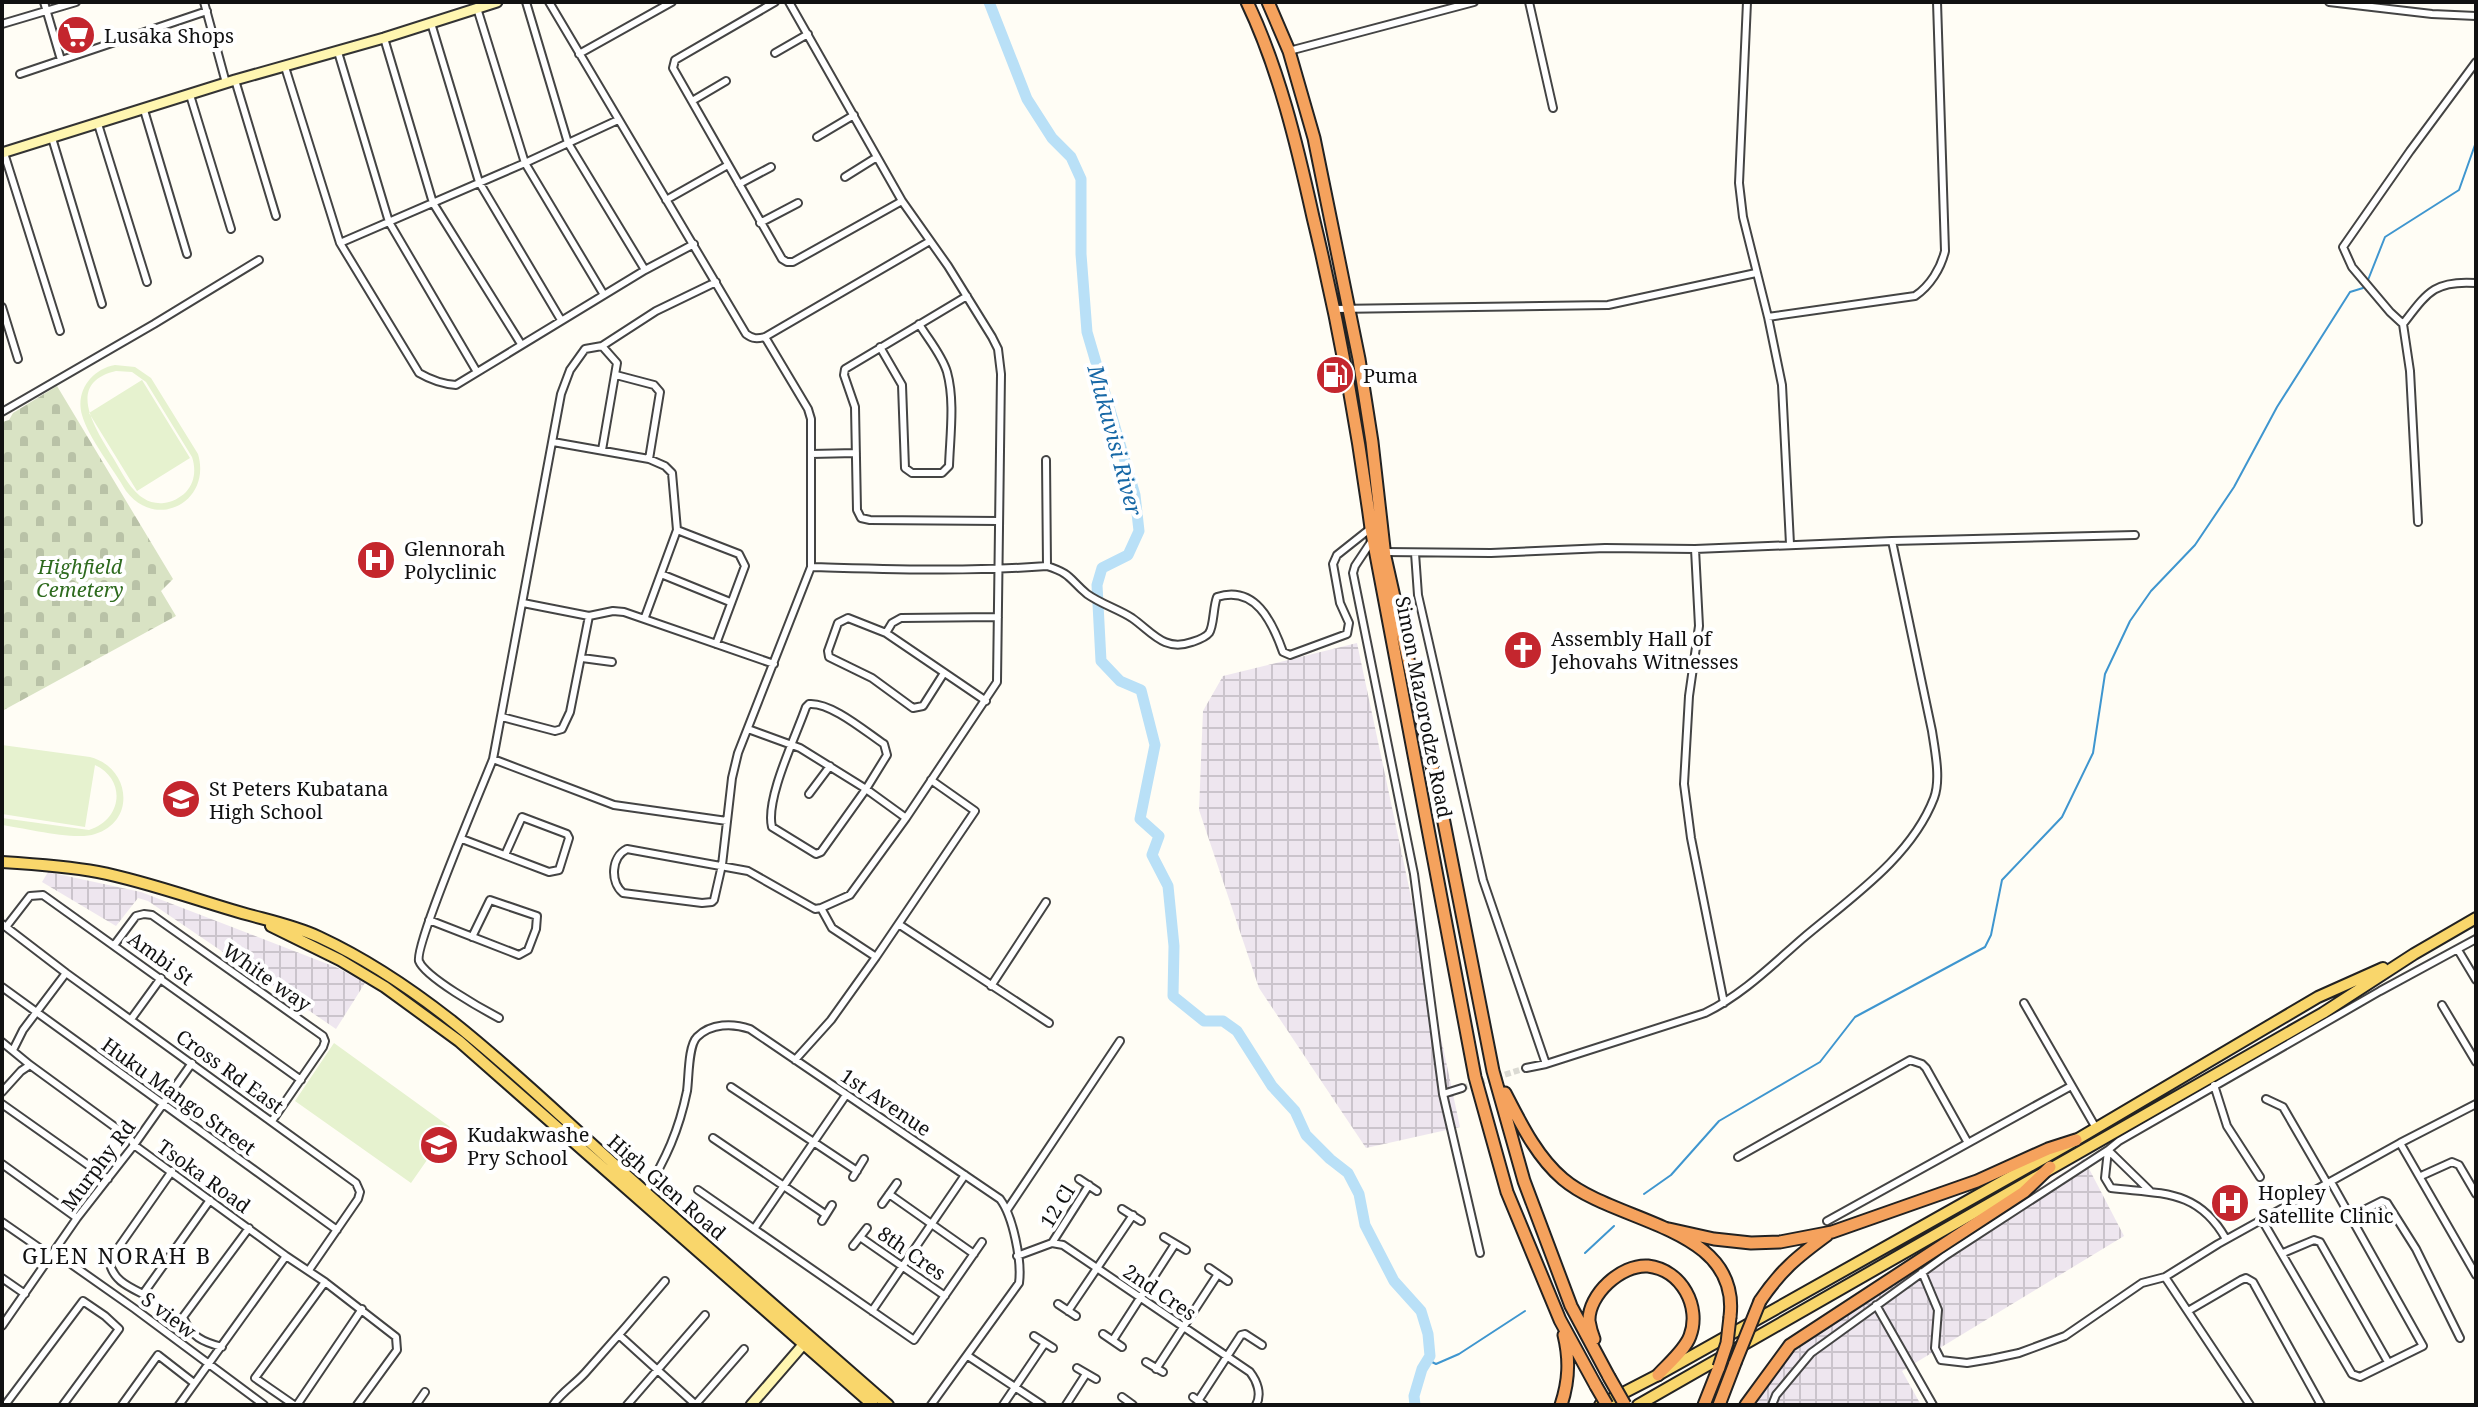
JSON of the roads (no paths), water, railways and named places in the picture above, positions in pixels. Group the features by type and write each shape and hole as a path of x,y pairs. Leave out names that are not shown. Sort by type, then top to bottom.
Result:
{"highway":[{"name":"Simon Mazorodze Road","path":"1247,2 1264,43 1292,130 1335,309 1360,441 1372,534 1475,1077 1507,1192 1560,1320 1607,1405"},
{"name":"Simon Mazorodze Road","path":"1268,2 1289,51 1314,138 1372,442 1384,552 1439,797 1493,1071 1524,1181 1571,1306 1625,1405"},
{"path":"1493,1071 1529,1140 1563,1179 1597,1202 1669,1229 1714,1239 1780,1242 1977,1181 2076,1140"},
{"path":"1746,1405 1790,1345 2024,1192 2050,1167"},
{"path":"1719,1405 1760,1301 1778,1275 1829,1226"},
{"path":"1669,1229 1702,1248 1720,1266 1732,1300 1727,1343 1704,1405"},
{"path":"1598,1356 1589,1320 1598,1294 1617,1276 1632,1268 1648,1266 1677,1279 1690,1298 1694,1314 1689,1339 1658,1375"},
{"path":"1560,1320 1569,1368 1561,1405"}],"main road":[{"name":"High Glen Road","path":"2,862 63,866 178,892 248,914 340,960 418,1010 459,1041 807,1341 873,1405"},
{"path":"1638,1405 2323,1013 2476,918"},
{"path":"1600,1405 2076,1140 2318,997 2414,954"},
{"name":"High Glen Road","path":"807,1341 888,1405"}],"street":[{"path":"44,2 61,60"},
{"path":"2,24 76,2"},
{"path":"204,2 276,216"},
{"path":"60,331 3,153 497,2"},
{"path":"526,2 568,143 645,270"},
{"path":"549,2 746,334 754,338 765,337 930,241"},
{"path":"579,54 672,2"},
{"path":"775,2 675,60 673,68 782,259 790,262 902,201"},
{"path":"765,337 811,419 811,567 735,763 722,865 716,896 712,902 623,893 615,887 614,880 617,858 627,849 722,865 748,871 810,908 821,908 850,895 997,682 1000,570 998,349 967,296 902,201 789,2"},
{"path":"1289,51 1474,2"},
{"path":"1529,2 1553,108"},
{"path":"1747,2 1739,183 1743,217 1782,385 1790,544"},
{"path":"1768,317 1915,296 1926,287 1941,263 1945,251 1937,2"},
{"path":"2329,2 2476,16"},
{"path":"477,8 525,163 604,295"},
{"path":"20,74 207,11"},
{"path":"431,23 479,182 561,320"},
{"path":"775,53 808,34"},
{"path":"384,38 433,203 521,344"},
{"path":"338,52 389,222 477,372"},
{"path":"2418,522 2410,371 2403,324 2352,267 2343,247 2476,62"},
{"path":"285,67 340,243 419,373 441,383 456,385 645,270 694,244"},
{"path":"692,101 726,81"},
{"path":"190,95 231,229"},
{"path":"144,110 187,254"},
{"path":"817,137 854,115"},
{"path":"340,243 618,120"},
{"path":"98,124 147,282"},
{"path":"52,138 102,304"},
{"path":"845,177 877,157"},
{"path":"666,200 728,165"},
{"path":"739,184 771,167"},
{"path":"760,223 798,203"},
{"path":"2,412 259,260"},
{"path":"1335,309 1608,305 1756,273"},
{"path":"499,1018 475,1005 420,964 419,948 493,759 561,394 570,370 585,349 602,346 656,311 716,282"},
{"path":"2403,324 2422,298 2432,290 2456,282 2476,283"},
{"path":"967,296 847,366 844,371 855,407 857,510 861,518 870,520 999,521"},
{"path":"2,307 18,359"},
{"path":"880,347 902,385 905,468 912,473 942,473 949,466 949,382 942,361 919,324"},
{"path":"602,346 616,359 616,375 602,450"},
{"path":"616,375 654,385 660,392 649,459"},
{"path":"553,442 649,459 672,473 677,530 645,617"},
{"path":"811,454 856,453"},
{"path":"1046,460 1047,566"},
{"path":"677,530 739,554 743,560 745,566 716,644"},
{"path":"811,567 1000,570 1047,566 1068,574 1087,594 1133,619 1160,641 1180,645 1206,636 1211,628 1217,597 1230,593 1256,602 1276,633 1283,652 1290,655 1347,634 1349,623 1340,603 1333,564 1337,555 1372,534"},
{"path":"1372,534 1353,573 1414,874 1443,1094 1480,1253"},
{"path":"1384,552 1695,549 2135,535"},
{"path":"1526,1068 1705,1013 1724,1003 1752,983 1895,858 1915,833 1933,800 1936,787 1932,731 1892,541"},
{"path":"1695,549 1699,626 1689,696 1684,784 1691,838 1724,1003"},
{"path":"1415,553 1418,595 1483,880 1546,1064"},
{"path":"661,574 730,602"},
{"path":"523,603 589,616 613,611 645,617 774,664"},
{"path":"502,717 555,731 562,729 570,712 589,616"},
{"path":"886,633 892,623 901,618 998,617"},
{"path":"944,673 918,709 872,678 828,654 838,623 848,618 886,633 986,701"},
{"path":"582,658 612,662"},
{"path":"815,704 839,714 884,744 887,751 866,789 821,852 811,853 772,827 773,797 793,745 806,707 815,704"},
{"path":"748,729 793,745 866,789 906,818"},
{"path":"493,759 614,805 727,821"},
{"path":"809,794 830,766"},
{"path":"795,1060 831,1020 900,925 975,811 931,780"},
{"path":"462,839 505,855 554,872 559,870 569,838 567,834 522,817 505,855"},
{"name":"Ambi St","path":"4,925 30,896 43,895 301,1080"},
{"path":"429,920 472,937 519,955 528,950 537,916 490,900 472,937"},
{"path":"991,986 1046,902"},
{"path":"821,908 832,928 876,957"},
{"name":"White way","path":"115,944 136,916 152,915 323,1036 323,1047 272,1121"},
{"name":"Cross Rd East","path":"4,925 359,1186 358,1199 309,1270"},
{"path":"900,925 1049,1023"},
{"path":"1772,1405 1776,1395 1811,1353 1922,1272 2119,1141 2476,939"},
{"path":"2458,950 2476,980"},
{"path":"13,1050 23,1030 66,973"},
{"path":"132,1018 161,978"},
{"name":"Huku Mango Street","path":"2,987 337,1230"},
{"path":"2024,1003 2096,1128"},
{"path":"2442,1005 2476,1062"},
{"name":"1st Avenue","path":"642,1196 676,1136 689,1079 692,1046 698,1035 713,1027 740,1025 1000,1199 1007,1210"},
{"path":"931,1405 1019,1283 1017,1256 1007,1210 1120,1041"},
{"name":"Tsoka Road","path":"2,1042 130,1138 134,1145 309,1270 396,1337 397,1350 357,1405"},
{"path":"1738,1157 1910,1060 1926,1068 1968,1143"},
{"name":"Murphy Rd","path":"2,1326 77,1218 192,1063"},
{"path":"2,1092 30,1065"},
{"path":"2214,1085 2227,1126 2260,1177"},
{"path":"1829,1226 2071,1086"},
{"path":"731,1087 855,1174 864,1159"},
{"path":"1443,1094 1462,1088"},
{"path":"754,1229 846,1095"},
{"path":"2262,1220 2352,1374 2360,1377 2423,1346 2352,1216 2283,1107 2266,1099"},
{"path":"2,1104 108,1179"},
{"path":"1922,1272 1938,1310 1935,1348 1941,1360 1967,1363 2044,1345 2065,1336 2142,1283 2165,1277 2226,1239 2400,1143 2475,1107"},
{"path":"713,1138 783,1185 824,1218 832,1205"},
{"path":"2400,1143 2476,1275"},
{"path":"2108,1150 2105,1178 2111,1188 2150,1191 2195,1203 2209,1213 2226,1239"},
{"path":"2108,1150 2150,1191"},
{"path":"2421,1176 2452,1162 2459,1165 2476,1194"},
{"path":"2,1164 77,1218"},
{"path":"172,1171 109,1261 117,1278 143,1294 210,1200"},
{"path":"872,1311 965,1175"},
{"path":"1079,1179 1097,1191"},
{"path":"882,1204 897,1183"},
{"name":"12 Cl","path":"1052,1243 1089,1185"},
{"path":"698,1190 914,1340 982,1242"},
{"path":"889,1194 974,1254"},
{"path":"2352,1216 2382,1201 2387,1203 2416,1249 2460,1338"},
{"path":"1122,1209 1141,1221"},
{"path":"1068,1311 1133,1215"},
{"name":"S view","path":"2,1222 135,1309 264,1405"},
{"path":"222,1347 205,1343 189,1331 183,1317 249,1228"},
{"path":"853,1246 867,1228"},
{"name":"8th Cres","path":"860,1237 945,1296"},
{"path":"1164,1237 1186,1250"},
{"path":"2283,1253 2314,1240 2320,1242 2388,1362"},
{"path":"1017,1256 1052,1243"},
{"name":"2nd Cres","path":"1052,1243 1063,1245 1250,1372 1259,1393 1256,1405"},
{"path":"1113,1340 1175,1244"},
{"path":"179,1405 286,1256"},
{"path":"1209,1268 1228,1281"},
{"path":"1146,1362 1160,1370 1218,1274"},
{"path":"2165,1277 2250,1405"},
{"path":"2,1278 25,1294"},
{"path":"2188,1311 2241,1280 2246,1278 2253,1282 2321,1405"},
{"path":"553,1405 565,1389 579,1380 665,1281"},
{"path":"325,1282 255,1378 295,1405 362,1309"},
{"path":"5,1405 83,1301 119,1329 63,1405"},
{"path":"1058,1304 1076,1316"},
{"path":"1876,1305 1933,1405"},
{"path":"627,1405 705,1315"},
{"path":"1103,1334 1122,1347"},
{"path":"1199,1401 1243,1334 1262,1345"},
{"path":"619,1335 695,1405 744,1349"},
{"path":"1034,1336 1053,1348"},
{"path":"751,1405 807,1341"},
{"path":"1003,1405 1045,1343"},
{"path":"122,1405 158,1355 194,1383"},
{"path":"968,1356 1042,1405"},
{"path":"1077,1368 1096,1379"},
{"path":"1066,1405 1086,1374"},
{"path":"416,1405 425,1392"},
{"path":"1122,1397 1131,1404"}],"waterway":[{"name":"Mukuvisi River","path":"989,2 1027,99 1052,138 1071,157 1081,179 1081,254 1087,332 1135,495 1139,531 1128,555 1102,568 1097,585 1101,661 1120,681 1141,690 1155,745 1140,819 1159,836 1152,855 1168,886 1174,946 1173,996 1204,1021 1223,1021 1237,1031 1272,1086 1295,1111 1306,1135 1348,1173 1359,1194 1365,1225 1394,1281 1421,1311 1428,1334 1430,1356 1422,1369 1414,1396 1415,1405"},
{"path":"2368,280 2385,237 2459,190 2476,142"},
{"path":"1644,1194 1671,1175 1719,1121 1820,1062 1855,1017 1985,947 1991,935 2002,880 2062,817 2093,753 2105,674 2130,621 2151,591 2195,545 2234,487 2277,407 2350,292 2363,288"},
{"path":"1585,1253 1614,1226"},
{"path":"1428,1360 1436,1364 1459,1354 1525,1311"}],"tunnel":[{"path":"1462,1088 1526,1068"}],"place":[{"name":"Lusaka Shops","path":"76,35"},
{"name":"Puma","path":"1335,375"},
{"name":"Glennorah Polyclinic","path":"376,560"},
{"name":"Assembly Hall of Jehovahs Witnesses","path":"1523,650"},
{"name":"St Peters Kubatana High School","path":"181,799"},
{"name":"Kudakwashe Pry School","path":"439,1145"},
{"name":"Hopley Satellite Clinic","path":"2230,1203"}],"district":[{"name":"GLEN NORAH B","path":"117,1255"}],"park label":[{"name":"Highfield Cemetery","path":"80,578"}]}
